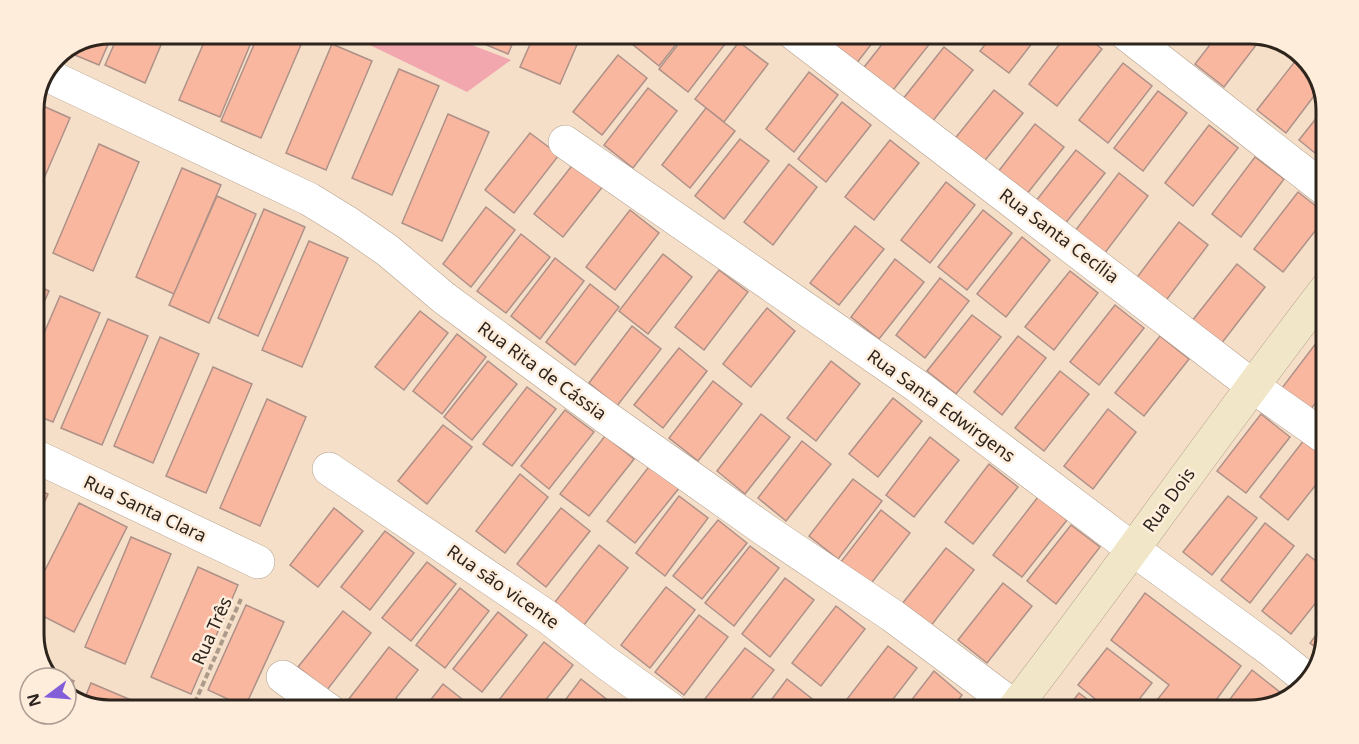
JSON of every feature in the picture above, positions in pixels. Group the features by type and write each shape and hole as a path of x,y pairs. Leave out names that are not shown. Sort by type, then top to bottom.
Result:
{"main road":[{"name":"Rua Dois","path":"1020,700 1134,550 1315,303"}],"street":[{"name":"Rua Santa Cecília","path":"806,44 1316,430"},
{"path":"1139,44 1315,182"},
{"name":"Rua Rita de Cássia","path":"52,78 309,199 348,223 387,250 444,298 607,418 892,616 1001,700"},
{"name":"Rua Santa Edwirgens","path":"565,142 917,386 1301,675"},
{"name":"Rua Santa Clara","path":"44,460 258,562"},
{"name":"Rua são vicente","path":"329,470 540,612 658,700"},
{"path":"283,677 315,700"}],"path":[{"name":"Rua Três","path":"196,700 258,562"}],"shaded area":[{"path":"368,44 469,44 511,60 467,92"}],"building":[{"path":"108,44 99,65 74,55 96,45"},
{"path":"114,44 161,44 145,83 105,65"},
{"path":"203,44 250,44 220,117 179,100"},
{"path":"254,44 301,44 261,138 221,121"},
{"path":"332,44 372,61 326,170 286,153"},
{"path":"484,44 512,44 508,54"},
{"path":"530,44 577,44 560,84 520,67"},
{"path":"632,44 676,44 659,66"},
{"path":"678,44 725,44 688,92 659,69"},
{"path":"737,44 742,44 768,64 724,122 695,99"},
{"path":"831,44 871,44 856,64"},
{"path":"882,44 929,44 890,94 861,71"},
{"path":"985,44 1031,44 1009,73 980,51"},
{"path":"1060,44 1096,44 1102,49 1057,106 1029,84"},
{"path":"1210,44 1257,44 1224,87 1195,64"},
{"path":"944,47 973,70 928,127 899,104"},
{"path":"618,55 647,78 602,135 573,112"},
{"path":"1295,62 1309,80 1314,96 1286,133 1257,110"},
{"path":"1123,63 1152,86 1108,143 1079,120"},
{"path":"399,69 439,86 392,195 352,178"},
{"path":"809,72 838,95 794,152 766,129"},
{"path":"648,88 677,111 633,168 604,145"},
{"path":"994,90 1023,113 978,169 949,146"},
{"path":"1158,91 1187,113 1143,171 1114,148"},
{"path":"842,102 871,125 826,182 798,159"},
{"path":"44,106 70,118 44,178"},
{"path":"706,108 735,131 690,188 662,165"},
{"path":"448,114 489,132 442,241 402,223"},
{"path":"1315,120 1315,153 1299,140"},
{"path":"1035,124 1064,147 1019,204 991,181"},
{"path":"1209,125 1238,148 1193,206 1165,183"},
{"path":"530,133 559,155 514,213 485,190"},
{"path":"740,139 769,161 724,219 695,196"},
{"path":"890,140 919,163 874,220 845,197"},
{"path":"99,144 139,162 93,271 53,253"},
{"path":"1076,150 1105,173 1061,229 1032,206"},
{"path":"1255,157 1284,179 1241,237 1212,214"},
{"path":"578,158 607,181 563,237 534,214"},
{"path":"789,164 817,187 773,245 744,222"},
{"path":"182,168 221,185 174,294 136,277"},
{"path":"1119,173 1148,196 1104,254 1075,231"},
{"path":"946,182 975,205 930,263 901,240"},
{"path":"1298,192 1315,206 1315,231 1283,272 1254,249"},
{"path":"217,196 256,214 209,323 169,305"},
{"path":"486,207 515,230 471,287 443,264"},
{"path":"264,209 305,227 258,336 218,318"},
{"path":"630,210 659,233 615,290 586,267"},
{"path":"983,210 1012,233 967,290 938,267"},
{"path":"1179,222 1208,245 1164,303 1135,280"},
{"path":"855,226 884,249 839,305 810,283"},
{"path":"521,234 550,257 506,313 477,291"},
{"path":"1022,237 1050,260 1006,317 977,294"},
{"path":"309,241 348,258 302,367 262,350"},
{"path":"663,254 692,277 648,334 619,311"},
{"path":"555,258 584,281 540,339 511,316"},
{"path":"895,259 924,282 879,339 851,317"},
{"path":"1237,264 1265,287 1221,344 1192,321"},
{"path":"719,270 748,292 704,350 675,327"},
{"path":"1070,271 1098,293 1054,350 1025,327"},
{"path":"940,278 969,301 925,358 896,335"},
{"path":"590,284 619,307 575,365 546,342"},
{"path":"44,289 49,291 44,303"},
{"path":"60,296 100,313 53,422 44,418 44,333"},
{"path":"1115,305 1144,328 1099,385 1070,362"},
{"path":"767,308 795,331 751,387 723,364"},
{"path":"420,311 448,333 404,390 375,367"},
{"path":"972,315 1001,337 956,394 927,371"},
{"path":"108,319 148,336 102,445 61,428"},
{"path":"632,326 661,349 617,406 589,383"},
{"path":"457,334 486,357 442,414 413,391"},
{"path":"1018,336 1046,358 1002,415 974,392"},
{"path":"1160,336 1189,359 1144,416 1115,393"},
{"path":"160,337 199,354 153,463 114,446"},
{"path":"1315,344 1316,403 1310,410 1282,388"},
{"path":"679,348 707,371 663,428 634,405"},
{"path":"488,361 517,384 472,440 444,417"},
{"path":"831,361 860,384 816,441 787,418"},
{"path":"213,367 252,384 206,493 166,476"},
{"path":"1060,371 1089,394 1044,451 1015,428"},
{"path":"713,381 742,404 698,461 669,438"},
{"path":"527,387 556,409 512,466 483,444"},
{"path":"893,398 922,421 878,477 849,454"},
{"path":"267,399 306,417 260,526 220,508"},
{"path":"1108,409 1136,432 1093,489 1064,466"},
{"path":"565,410 594,432 549,489 521,466"},
{"path":"761,414 790,437 745,494 717,471"},
{"path":"1261,414 1290,437 1246,493 1217,471"},
{"path":"443,425 472,447 427,504 398,481"},
{"path":"605,436 634,459 589,516 560,494"},
{"path":"930,437 959,460 914,517 886,495"},
{"path":"1304,440 1316,450 1316,485 1288,520 1260,497"},
{"path":"802,441 831,464 786,521 758,498"},
{"path":"651,464 680,487 635,543 607,521"},
{"path":"989,464 1018,487 973,544 945,522"},
{"path":"520,474 548,497 505,553 476,531"},
{"path":"853,479 882,501 838,559 809,536"},
{"path":"679,496 708,518 665,576 636,553"},
{"path":"1228,496 1257,518 1212,575 1183,552"},
{"path":"1038,497 1067,520 1022,577 993,555"},
{"path":"79,503 127,527 74,632 44,617 44,572"},
{"path":"334,508 363,531 318,587 290,565"},
{"path":"561,508 590,531 546,587 517,564"},
{"path":"881,510 910,533 866,590 837,567"},
{"path":"718,520 747,543 702,599 673,576"},
{"path":"1265,523 1294,546 1250,603 1221,580"},
{"path":"1071,525 1100,547 1056,604 1027,581"},
{"path":"385,531 414,553 370,610 341,587"},
{"path":"131,537 171,554 125,664 85,647"},
{"path":"599,545 628,568 584,625 555,602"},
{"path":"750,546 779,568 734,626 705,603"},
{"path":"946,548 974,570 930,627 902,604"},
{"path":"1307,554 1316,561 1316,603 1291,634 1262,611"},
{"path":"427,562 456,584 411,641 382,618"},
{"path":"198,567 238,585 191,694 151,677"},
{"path":"785,578 814,600 770,657 742,634"},
{"path":"1003,583 1032,606 987,663 958,640"},
{"path":"666,587 695,610 650,668 621,645"},
{"path":"460,588 489,611 445,668 416,645"},
{"path":"1145,593 1241,666 1216,700 1157,700 1169,685 1111,640"},
{"path":"246,605 284,622 248,700 230,700 208,690"},
{"path":"836,606 865,629 821,686 792,663"},
{"path":"343,611 371,633 327,690 298,667"},
{"path":"498,612 527,635 482,692 453,669"},
{"path":"699,615 728,637 684,695 655,672"},
{"path":"1316,635 1314,646 1310,643"},
{"path":"544,642 573,665 546,700 499,700"},
{"path":"888,646 917,668 892,700 846,700"},
{"path":"389,647 418,670 395,700 348,700"},
{"path":"745,648 774,670 751,700 704,700"},
{"path":"1107,648 1152,683 1139,700 1096,700 1078,685"},
{"path":"1252,670 1281,693 1258,700 1229,700"},
{"path":"934,671 962,695 958,700 912,700"},
{"path":"581,679 607,700 565,700"},
{"path":"787,679 813,700 771,700"},
{"path":"91,683 131,700 101,700 86,696"},
{"path":"443,684 463,700 431,700"},
{"path":"1079,693 1088,700 1074,700"}]}
